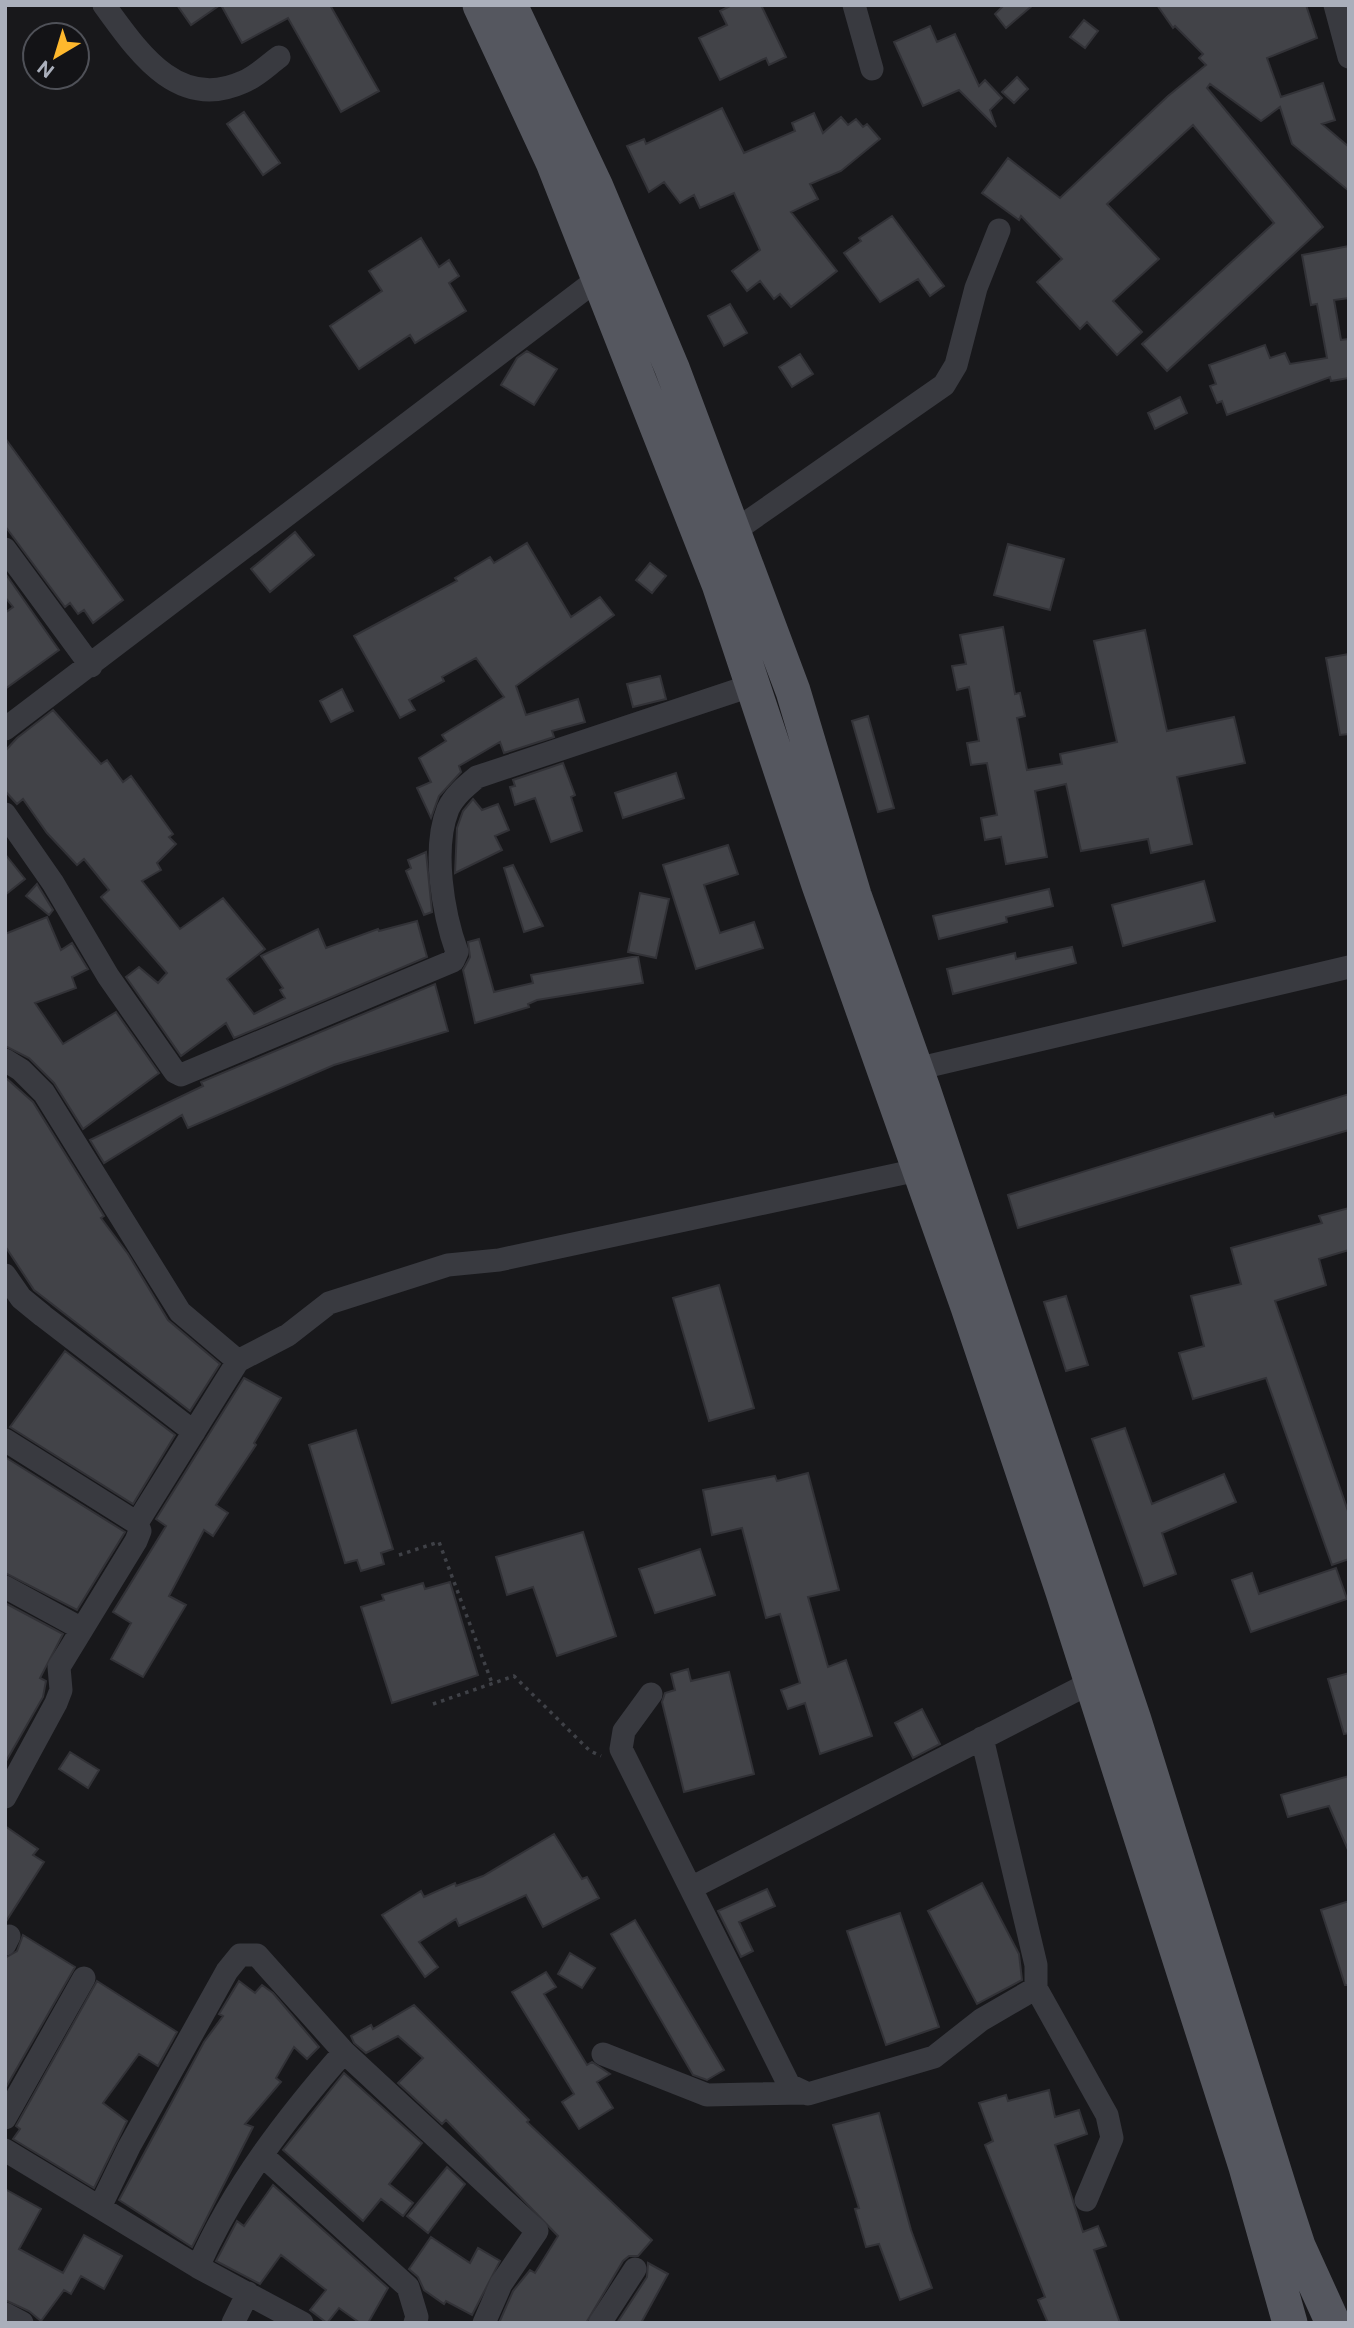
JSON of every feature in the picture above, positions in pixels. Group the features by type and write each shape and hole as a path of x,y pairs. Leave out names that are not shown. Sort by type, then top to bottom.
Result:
{"main road":[{"path":"480,5 553,162 719,584 918,1170 968,1307 1092,1682 1242,2154 1290,2323"},
{"path":"510,5 596,187 671,368 793,691 854,895 916,1069 1134,1720 1287,2213 1298,2246 1333,2323"}],"street":[{"path":"104,5 144,59 164,76 184,85 219,90 245,82 279,57"},
{"path":"854,5 872,69"},
{"path":"1335,5 1349,57"},
{"path":"733,532 944,385 956,365 976,288 999,230"},
{"path":"5,729 599,278"},
{"path":"5,550 91,666"},
{"path":"5,814 53,883 108,976 175,1072 181,1075 453,961 457,952 444,915 441,834 449,807 462,789 477,777 753,685"},
{"path":"916,1069 1349,967"},
{"path":"6,1063 21,1070 44,1093 180,1312 238,1361"},
{"path":"137,1523 238,1361 288,1335 329,1303 448,1265 499,1260 918,1170"},
{"path":"5,1275 22,1298 43,1316 194,1432"},
{"path":"5,1440 137,1523 140,1531 60,1667 61,1690 56,1703 5,1797"},
{"path":"5,1587 82,1629"},
{"path":"691,1888 1092,1682"},
{"path":"651,1694 621,1741 634,1773 789,2085 803,2093"},
{"path":"982,1738 1035,1965 1036,1988 1107,2115 1112,2138 1086,2200"},
{"path":"100,2207 129,2147 220,1983 240,1955 257,1955 344,2052 537,2231 501,2284 484,2323"},
{"path":"5,2118 84,1978"},
{"path":"603,2054 707,2095 803,2093 934,2057 981,2020 1036,1988"},
{"path":"198,2267 219,2219 292,2113 344,2052"},
{"path":"5,2150 198,2267 302,2323"},
{"path":"263,2156 408,2287 418,2317 415,2323"},
{"path":"600,2323 635,2269"},
{"path":"233,2323 248,2293"},
{"path":"5,2314 22,2323"}],"path":[{"path":"399,1555 439,1542 492,1683"},
{"path":"433,1704 513,1676 590,1751 634,1773"}],"building":[{"path":"177,5 220,5 191,25"},
{"path":"221,5 330,5 379,91 341,112 288,18 242,43"},
{"path":"732,5 761,5 786,57 769,65 766,58 720,80 699,38 727,25 720,11"},
{"path":"1004,5 1033,5 1006,28 995,14"},
{"path":"1157,5 1306,5 1317,38 1267,58 1281,97 1323,83 1335,120 1322,124 1349,147 1349,191 1292,144 1280,107 1261,121 1210,84 1207,88 1323,227 1167,371 1142,344 1274,223 1193,125 1107,204 1159,259 1113,301 1142,332 1117,355 1087,322 1080,329 1037,282 1062,259 1021,216 1019,220 982,193 1008,158 1060,198 1168,96 1206,65 1199,58 1203,54 1175,26 1173,28"},
{"path":"1084,20 1098,31 1085,48 1070,37"},
{"path":"930,26 937,42 955,34 979,86 985,80 1002,98 990,110 996,127 959,90 923,106 894,42"},
{"path":"1017,77 1028,89 1014,103 1002,92"},
{"path":"722,108 744,153 795,131 792,123 814,113 823,133 841,117 848,125 856,119 863,127 867,124 880,139 841,171 810,184 818,199 791,212 837,271 791,307 780,294 774,299 760,281 747,291 732,271 760,250 734,193 700,208 694,195 680,203 664,182 649,192 627,146 644,139 646,144"},
{"path":"244,112 280,163 263,175 227,124"},
{"path":"892,216 944,286 930,296 918,279 880,302 844,253 861,241 859,238"},
{"path":"421,238 439,267 449,260 459,276 449,283 466,311 415,343 410,335 359,369 330,326 382,291 369,271"},
{"path":"1349,246 1349,298 1334,300 1341,340 1349,339 1349,378 1331,381 1330,377 1227,415 1222,401 1217,403 1210,386 1216,384 1209,365 1265,345 1270,358 1285,353 1290,364 1327,358 1317,304 1311,305 1302,255"},
{"path":"730,304 747,333 724,346 708,316"},
{"path":"527,351 557,369 534,405 501,385 517,358"},
{"path":"800,354 813,374 792,387 779,367"},
{"path":"1180,397 1187,413 1155,429 1148,413"},
{"path":"5,438 123,600 93,623 84,610 78,614 70,603 65,607 5,526"},
{"path":"295,532 314,555 270,592 251,569"},
{"path":"527,543 571,617 600,597 614,615 516,686 526,715 578,699 585,722 552,731 554,737 504,753 500,742 459,766 461,772 439,796 431,818 417,788 431,782 419,758 446,741 442,735 504,697 476,658 442,677 444,681 409,700 415,710 400,718 354,636 457,581 455,578 490,557 494,563"},
{"path":"1008,544 1064,559 1050,610 994,595"},
{"path":"650,563 666,576 652,593 636,580"},
{"path":"5,573 59,650 5,689 5,613 13,607 5,597"},
{"path":"1003,627 1015,694 1020,693 1025,716 1017,718 1027,770 1062,764 1060,754 1117,742 1094,641 1145,630 1167,731 1234,717 1245,763 1177,777 1192,844 1151,853 1148,839 1081,851 1066,784 1035,791 1047,857 1006,864 1001,837 985,840 981,818 997,815 987,763 971,765 967,743 979,741 969,687 957,690 952,666 966,664 960,635"},
{"path":"1349,654 1349,734 1340,735 1326,658"},
{"path":"660,676 666,699 633,707 627,684"},
{"path":"342,689 353,711 331,722 320,701"},
{"path":"53,710 101,764 107,760 123,782 131,776 173,834 169,837 176,844 157,863 161,870 142,881 180,929 223,898 265,949 227,979 254,1014 285,998 280,990 283,988 261,956 318,929 326,948 378,929 379,931 417,921 427,957 234,1038 226,1023 181,1056 126,977 139,967 158,983 167,973 101,897 109,890 84,859 77,865 47,833 23,799 17,804 5,791 5,751"},
{"path":"868,716 894,808 878,812 852,721"},
{"path":"563,763 575,795 571,797 582,831 551,842 535,798 515,805 510,787 515,786 513,780"},
{"path":"676,773 684,798 623,818 615,793"},
{"path":"473,799 482,810 498,804 509,830 495,836 502,850 455,873 457,828 463,811"},
{"path":"728,845 738,874 704,885 720,933 754,922 763,948 696,969 663,865"},
{"path":"426,852 432,912 424,915 406,871 411,868 408,860"},
{"path":"5,854 25,879 5,895"},
{"path":"513,865 543,926 524,932 504,868"},
{"path":"1204,881 1215,921 1123,946 1112,905"},
{"path":"37,884 53,910 49,915 26,896"},
{"path":"1049,889 1053,906 1006,917 1007,922 939,939 933,916"},
{"path":"640,893 669,899 656,958 628,952"},
{"path":"47,917 61,950 72,943 88,969 72,977 76,988 35,1003 63,1044 116,1012 159,1073 83,1129 54,1083 29,1058 5,1046 5,934"},
{"path":"479,939 494,992 533,983 531,975 638,956 643,983 537,1000 528,1004 529,1007 475,1023 463,970 470,957 468,942"},
{"path":"1072,947 1076,963 953,994 947,969 1015,953 1016,959"},
{"path":"435,984 448,1031 334,1065 188,1128 182,1115 104,1163 90,1140 203,1086 201,1082"},
{"path":"5,1077 33,1102 104,1216 101,1218 128,1254 168,1320 220,1364 190,1411 34,1290 5,1246"},
{"path":"1349,1094 1349,1130 1018,1228 1008,1195 1273,1113 1275,1117"},
{"path":"1349,1208 1349,1250 1319,1259 1326,1285 1275,1301 1349,1514 1349,1559 1332,1565 1266,1378 1193,1399 1179,1353 1204,1346 1191,1296 1241,1284 1231,1248 1322,1223 1319,1216"},
{"path":"719,1285 754,1408 709,1421 673,1298"},
{"path":"1066,1296 1088,1365 1066,1371 1044,1302"},
{"path":"65,1351 175,1435 133,1504 10,1427"},
{"path":"244,1378 281,1398 254,1443 256,1445 216,1505 228,1513 213,1536 204,1530 169,1596 186,1605 143,1677 111,1659 131,1623 113,1612 166,1526 156,1519"},
{"path":"1125,1428 1152,1504 1224,1474 1236,1502 1162,1533 1176,1574 1144,1586 1092,1439"},
{"path":"356,1430 393,1549 381,1553 384,1564 361,1571 357,1560 345,1563 309,1445"},
{"path":"5,1457 125,1532 77,1610 5,1573"},
{"path":"808,1473 839,1590 808,1597 828,1667 846,1660 872,1736 820,1754 805,1703 788,1709 781,1690 800,1683 780,1614 766,1618 742,1528 712,1535 703,1490 775,1476 777,1481"},
{"path":"583,1532 616,1636 557,1656 533,1587 507,1595 496,1557"},
{"path":"700,1549 715,1595 655,1613 639,1569"},
{"path":"1336,1568 1347,1599 1251,1632 1232,1580 1252,1573 1259,1594"},
{"path":"450,1582 478,1675 392,1703 361,1607 384,1600 382,1595 423,1583 425,1589"},
{"path":"5,1603 63,1634 40,1678 46,1681 43,1697 5,1763"},
{"path":"688,1669 691,1681 729,1672 754,1774 684,1792 662,1702 665,1693 675,1690 671,1674"},
{"path":"1349,1673 1349,1733 1344,1734 1328,1679"},
{"path":"922,1709 940,1744 913,1758 895,1723"},
{"path":"70,1752 99,1770 88,1788 59,1769"},
{"path":"1349,1776 1349,1852 1329,1806 1288,1817 1281,1795"},
{"path":"5,1826 38,1849 33,1855 44,1862 5,1923"},
{"path":"554,1834 582,1879 587,1877 599,1898 543,1927 526,1895 459,1926 456,1919 419,1942 438,1967 425,1977 382,1915 421,1891 424,1897 455,1883 456,1886 483,1876"},
{"path":"982,1883 1019,1954 1022,1980 977,2004 928,1911"},
{"path":"767,1889 775,1906 739,1922 753,1951 741,1957 718,1911"},
{"path":"1349,1901 1349,1985 1345,1985 1321,1910"},
{"path":"900,1913 939,2027 886,2045 847,1931"},
{"path":"635,1920 724,2070 707,2080 693,2075 611,1934"},
{"path":"23,1935 75,1967 5,2089 5,1958 17,1951"},
{"path":"570,1953 595,1968 582,1988 558,1974"},
{"path":"546,1972 556,1987 544,1994 587,2065 592,2062 610,2074 597,2082 613,2108 579,2129 562,2102 574,2094 512,1992"},
{"path":"97,1981 177,2032 158,2066 139,2054 103,2103 127,2121 94,2188 13,2139 20,2129 16,2126"},
{"path":"239,1981 255,1993 262,1985 273,1993 319,2047 307,2059 294,2047 276,2078 281,2082 245,2124 253,2127 192,2247 119,2200 204,2042 223,2016 219,2014"},
{"path":"414,2005 529,2120 527,2122 652,2240 638,2256 629,2256 623,2261 586,2323 499,2323 513,2291 530,2270 535,2273 558,2236 446,2120 442,2124 398,2083 423,2058 398,2036 366,2053 354,2043 351,2036 371,2025 373,2029"},
{"path":"344,2073 422,2143 389,2184 413,2203 403,2216 381,2199 363,2221 283,2150"},
{"path":"1049,2090 1055,2117 1079,2110 1087,2134 1055,2145 1083,2232 1098,2226 1106,2246 1094,2250 1120,2323 1048,2323 1038,2300 1045,2297 985,2145 993,2141 979,2103 1006,2095 1008,2101"},
{"path":"879,2113 911,2230 932,2288 900,2300 879,2244 866,2247 855,2209 859,2208 833,2125"},
{"path":"447,2167 465,2184 428,2233 407,2216"},
{"path":"273,2185 388,2288 368,2323 360,2323 339,2308 327,2323 310,2310 326,2290 281,2255 260,2284 216,2261 237,2221 244,2226"},
{"path":"5,2189 41,2209 19,2249 63,2273 84,2235 122,2256 104,2289 81,2276 71,2294 64,2290 41,2321 29,2311 5,2300"},
{"path":"431,2237 470,2263 478,2248 500,2261 472,2315 446,2301 444,2304 424,2290 418,2277 409,2269"},
{"path":"648,2263 668,2274 641,2323 617,2323 647,2277"}]}
